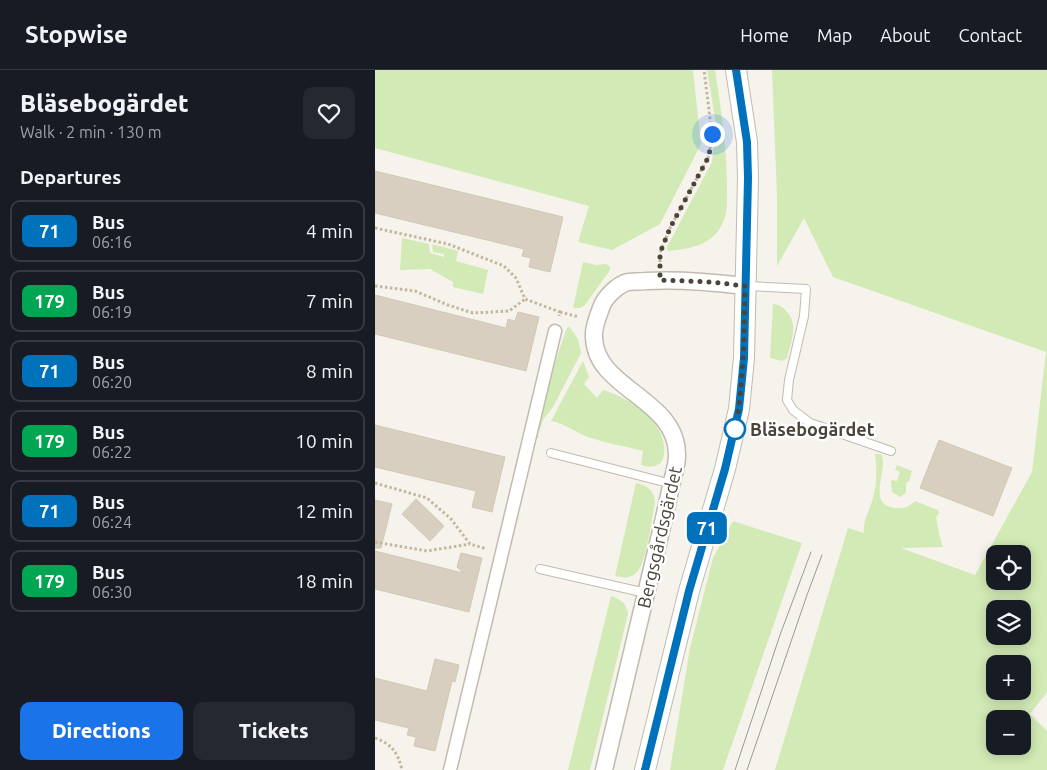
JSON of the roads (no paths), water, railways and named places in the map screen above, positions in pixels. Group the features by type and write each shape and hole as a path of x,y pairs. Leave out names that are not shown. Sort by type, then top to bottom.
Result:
{"street":[{"path":"645,770 689,591 725,469 739,409 744,358 748,178 747,142 736,70"},
{"name":"Bergsgårdsgärdet","path":"604,770 647,593 677,457 675,437 669,426 652,407 605,367 598,354 594,337 596,322 602,303 613,291 626,282 660,280 712,282 745,286"},
{"path":"450,770 555,331"}],"lane":[{"path":"745,286 806,289 804,316 789,380 787,400 793,410 810,423 891,450"},
{"path":"551,453 671,484"},
{"path":"540,568 647,593"}],"tram line":[{"path":"735,770 780,635 811,552"},
{"path":"747,770 822,555"}],"place":[{"name":"Bläsebogärdet","path":"735,429"}]}
